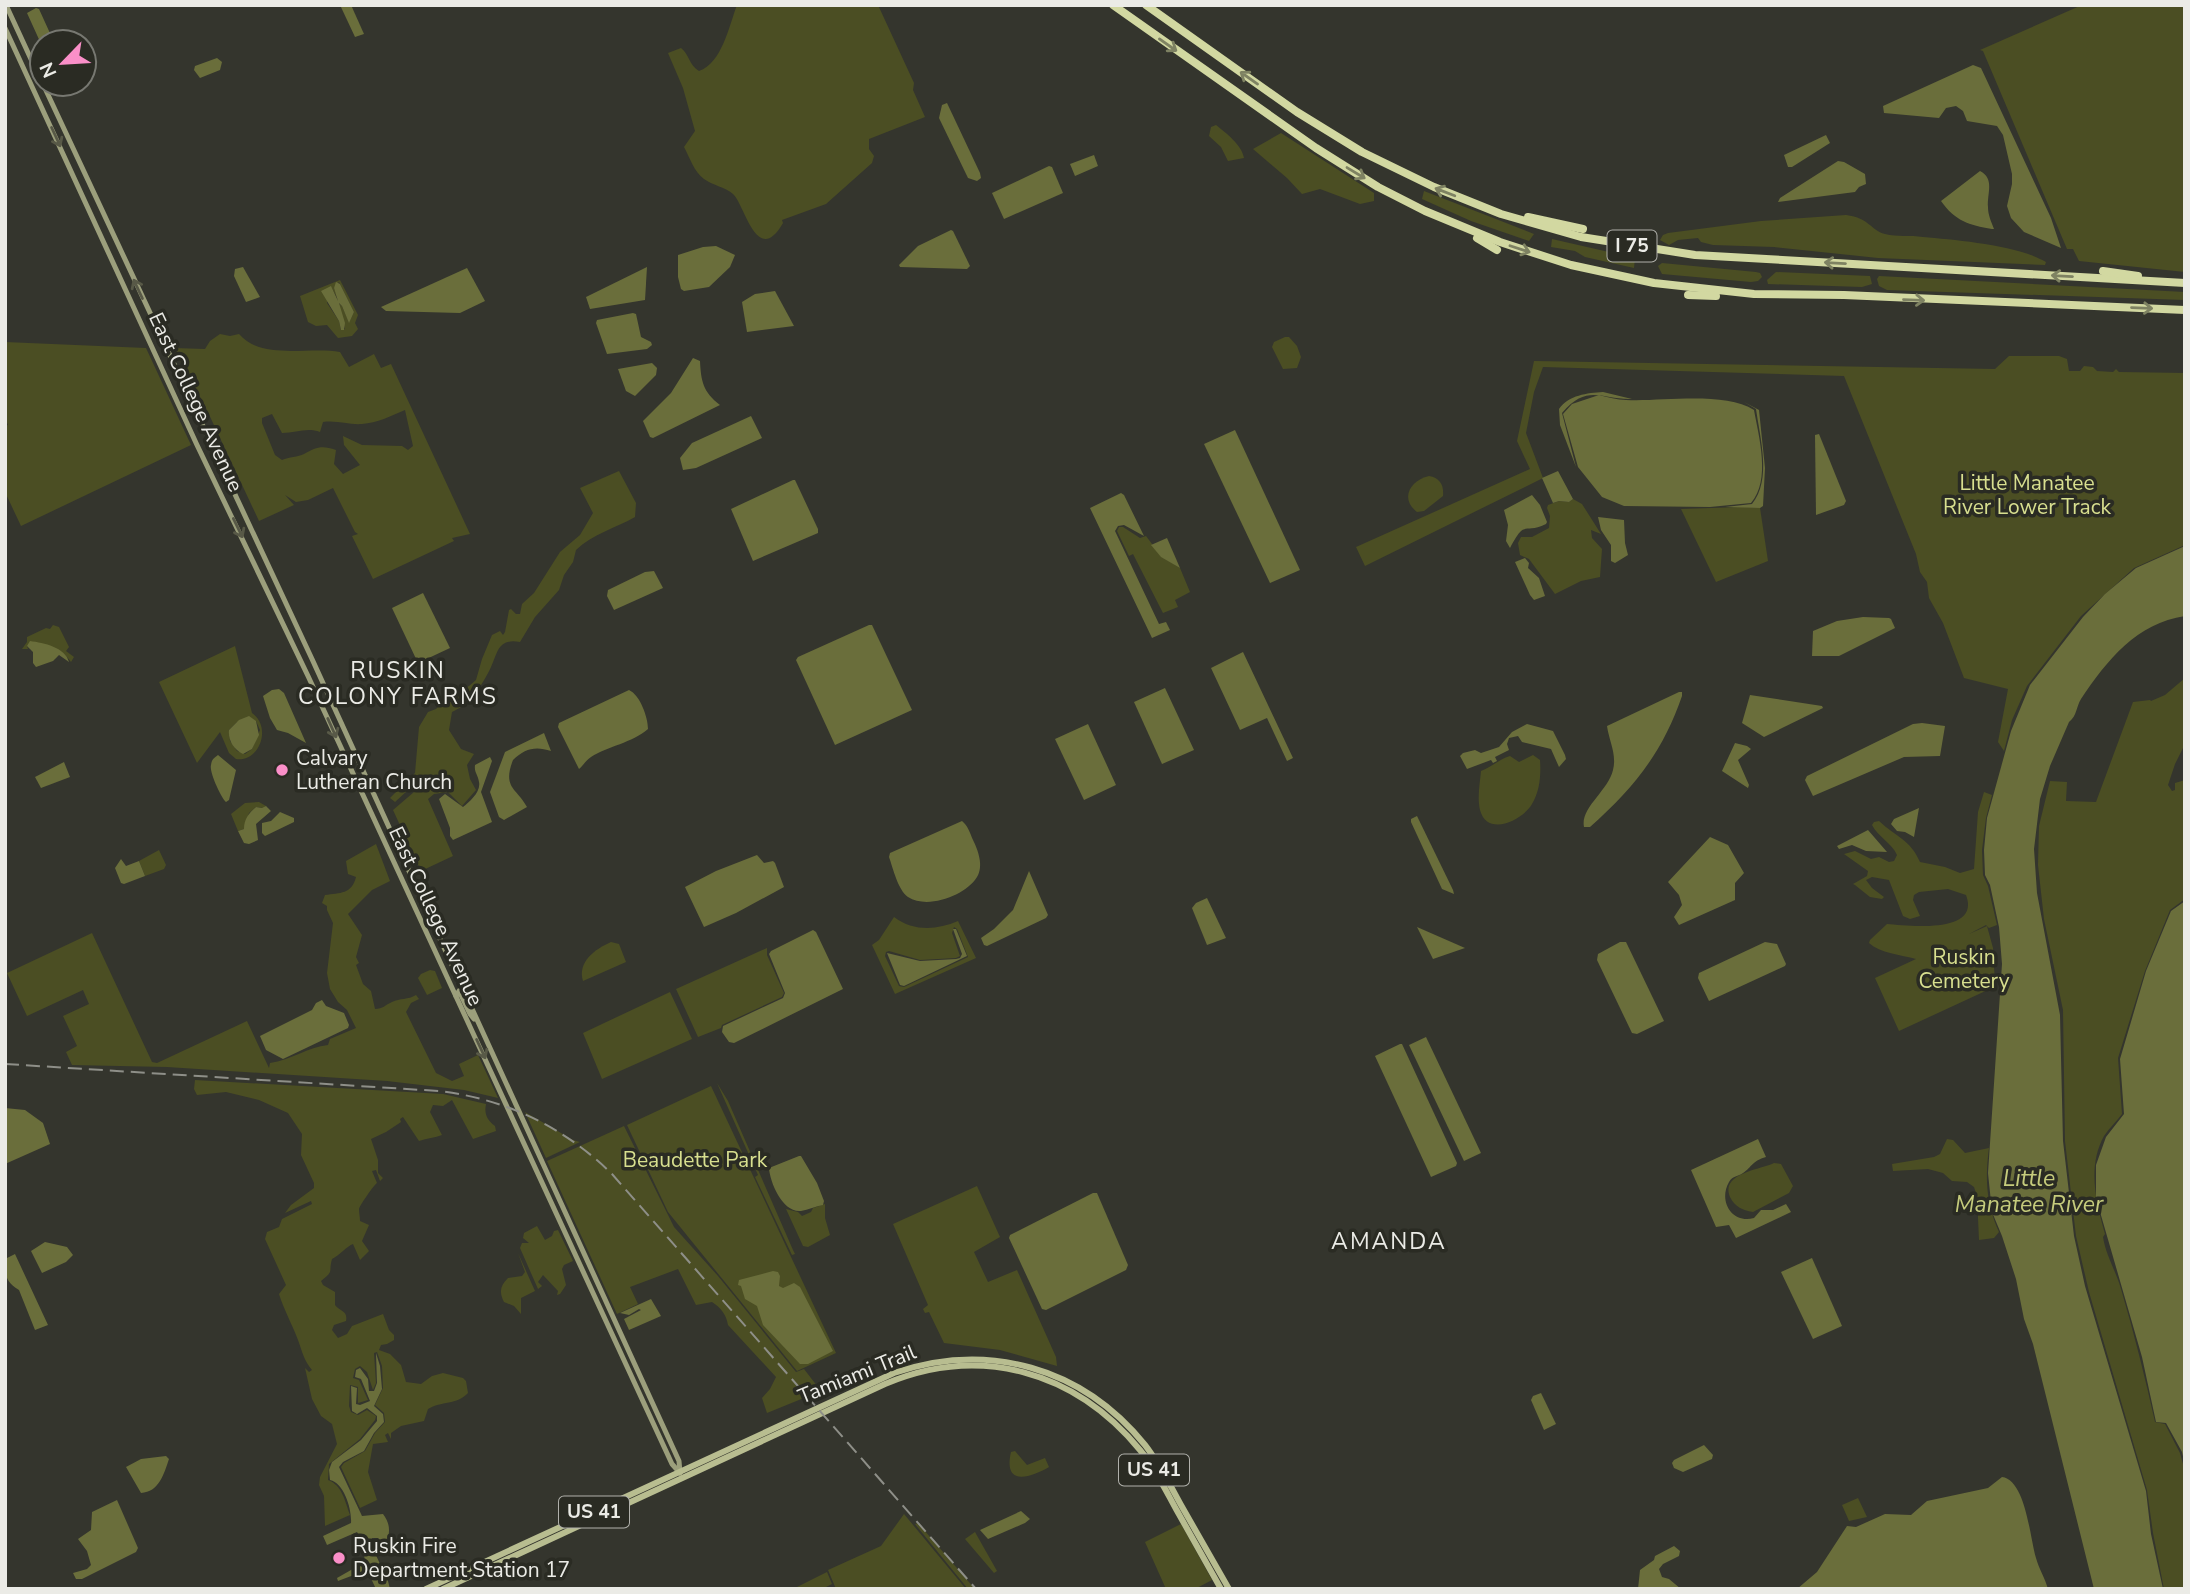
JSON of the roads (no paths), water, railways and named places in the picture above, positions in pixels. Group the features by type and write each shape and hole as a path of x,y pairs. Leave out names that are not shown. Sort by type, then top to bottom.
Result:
{"highway":[{"name":"I 75","path":"1113,5 1316,148 1378,187 1425,211 1511,246 1598,271 1688,288 1754,294 1844,295 2185,310"},
{"name":"I 75","path":"1146,5 1330,134 1402,173 1501,214 1581,237 1661,251 1749,259 2182,283"},
{"path":"1484,206 1583,229"},
{"path":"1457,225 1497,250"},
{"path":"2103,271 2182,283"},
{"path":"1688,295 1754,294"}],"main road":[{"name":"East College Avenue","path":"6,5 28,53"},
{"name":"East College Avenue","path":"5,28 434,950 477,1021 679,1461 681,1476"},
{"name":"East College Avenue","path":"49,98 292,617 566,1234 672,1464 681,1476"},
{"path":"434,950 458,990"},
{"path":"566,1234 571,1231 571,1226"},
{"name":"Tamiami Trail","path":"443,1589 626,1505 894,1373 933,1362 960,1359 1017,1364 1067,1381 1111,1410 1147,1447 1229,1589"},
{"name":"Tamiami Trail","path":"829,1406 911,1374 947,1366 996,1367 1029,1373 1053,1382 1097,1407 1125,1432 1141,1451 1221,1589"},
{"name":"Tamiami Trail","path":"426,1589 630,1495 681,1476"},
{"path":"626,1505 630,1495"}],"water":[{"path":"340,5 351,5 364,34 355,37"},
{"path":"39,9 48,28 34,28 27,13"},
{"path":"217,58 222,62 220,70 200,78 194,70 195,66"},
{"path":"1973,65 1981,68 2051,218 2061,248 2024,232 2011,218 2007,206 2012,174 2003,135 1997,126 1967,121 1963,111 1956,106 1946,108 1939,118 1884,113 1883,106"},
{"path":"947,103 980,173 981,178 977,181 968,178 939,118 942,105"},
{"path":"1826,135 1830,143 1788,167 1784,155"},
{"path":"1094,155 1098,166 1075,176 1070,164"},
{"path":"1838,161 1865,174 1866,184 1855,192 1778,202 1780,198"},
{"path":"1049,166 1052,167 1063,193 1004,219 992,193"},
{"path":"1980,171 1989,182 1988,210 1994,229 1963,221 1941,201"},
{"path":"951,230 970,266 967,269 900,267 918,246"},
{"path":"716,246 735,255 730,267 709,287 684,291 681,289 678,255"},
{"path":"243,267 260,297 246,302 234,276 235,269"},
{"path":"647,267 645,300 590,309 586,297"},
{"path":"467,268 485,301 460,313 386,311 381,307"},
{"path":"336,282 340,284 354,312 349,323 339,303 345,323 344,330 341,330 339,321 321,291 331,286 338,301 334,288"},
{"path":"775,291 794,326 747,332 742,302 755,294"},
{"path":"636,314 641,337 652,345 647,349 607,354 597,320"},
{"path":"693,358 700,361 706,391 720,405 653,438 650,437 643,421 671,393"},
{"path":"652,363 657,368 656,375 635,396 626,391 618,369"},
{"path":"1603,392 1632,399 1587,396 1571,404 1562,413 1576,467 1560,425 1559,409 1573,398"},
{"path":"1599,395 1626,400 1710,399 1741,404 1754,410 1761,446 1762,471 1761,483 1751,503 1710,507 1624,506 1602,497 1578,467 1563,414 1572,404"},
{"path":"1744,402 1759,410 1765,468 1763,506 1760,508 1725,507 1752,504 1762,483 1762,445 1756,409"},
{"path":"751,416 762,438 696,468 683,470 680,458 692,443"},
{"path":"1235,430 1300,570 1270,583 1204,444"},
{"path":"1819,434 1846,501 1844,505 1816,515 1815,435"},
{"path":"1558,471 1573,499 1569,502 1553,503 1542,478"},
{"path":"793,480 818,533 753,561 731,509"},
{"path":"1121,493 1144,536 1124,525 1118,526 1115,531 1159,624 1166,622 1170,630 1152,638 1090,508"},
{"path":"1532,495 1540,505 1547,522 1539,527 1522,530 1510,548 1506,541 1508,525 1504,510"},
{"path":"1598,517 1624,520 1628,555 1615,563 1611,561 1611,545 1601,530"},
{"path":"1167,538 1180,568 1161,557 1151,545"},
{"name":"Little Manatee River","path":"2185,546 2185,616 2152,626 2138,635 2113,657 2081,699 2050,766 2040,799 2034,849 2037,893 2060,1015 2063,1141 2074,1236 2085,1286 2146,1491 2151,1534 2163,1589 2094,1589 2016,1279 1992,1212 1988,1173 2002,964 1999,927 1990,885 1985,875 1984,850 1987,818 2011,731 2030,685 2083,617 2105,594 2136,568"},
{"path":"1525,558 1529,563 1528,568 1539,578 1545,596 1534,600 1515,562"},
{"path":"654,571 663,588 614,610 607,596 608,590 645,572"},
{"path":"423,593 450,648 418,663 392,608"},
{"path":"1863,617 1889,618 1895,628 1839,656 1812,656 1813,631 1837,621"},
{"path":"872,625 912,710 835,745 796,660"},
{"path":"30,641 59,649 69,662 59,655 53,661 36,667 33,663 33,652 27,646"},
{"path":"1243,652 1293,758 1287,761 1267,718 1240,730 1211,668"},
{"path":"1165,688 1194,750 1162,764 1134,702"},
{"path":"279,689 284,693 306,743 277,730 270,718 263,696"},
{"path":"629,690 643,707 648,729 635,738 591,757 579,769 558,727 559,723"},
{"path":"1682,692 1682,696 1666,735 1645,768 1606,813 1590,827 1584,827 1586,813 1613,770 1613,753 1607,726"},
{"path":"1750,695 1823,708 1764,737 1742,723"},
{"path":"249,716 256,721 259,735 252,749 243,754 232,744 229,730 239,720"},
{"path":"1088,724 1116,785 1084,800 1055,739"},
{"path":"1527,724 1553,731 1566,759 1559,767 1551,749 1522,742 1518,736 1509,738 1509,750 1495,757 1497,761 1493,763 1491,760 1467,769 1460,756 1463,753 1475,750 1481,753 1499,747 1512,732"},
{"path":"1913,724 1945,726 1940,756 1904,757 1813,796 1805,780 1807,776"},
{"path":"544,733 551,751 531,749 513,760 510,782 527,807 504,820 499,817 490,792 505,752"},
{"path":"1735,743 1751,749 1738,760 1748,788 1722,771"},
{"path":"218,755 236,770 229,800 226,802 211,768 212,760"},
{"path":"490,757 492,761 481,792 492,822 453,840 439,799 445,794 463,807 478,789 475,765"},
{"path":"64,762 70,777 41,788 35,777"},
{"path":"266,806 271,811 256,824 258,840 244,843 238,831 244,829 247,817 256,807"},
{"path":"1919,808 1914,837 1897,831 1891,824 1894,819"},
{"path":"280,812 294,818 294,822 265,836 262,833 262,823 271,821"},
{"path":"1417,816 1454,894 1442,889 1411,822 1411,819"},
{"path":"962,821 969,830 978,853 980,868 977,877 964,890 946,899 926,902 908,897 896,878 890,853"},
{"path":"1868,830 1887,852 1866,851 1852,845 1839,849 1837,846"},
{"path":"1710,837 1728,845 1744,873 1735,883 1735,900 1679,925 1674,917 1682,905 1679,895 1668,882"},
{"path":"757,855 764,863 775,863 784,887 704,927 685,887"},
{"path":"121,859 126,866 139,861 145,876 121,883 115,868"},
{"path":"1029,871 1048,915 987,946 984,945 981,938 1013,910"},
{"path":"1207,898 1226,938 1207,945 1192,908"},
{"path":"2185,901 2185,1465 2182,1452 2166,1423 2156,1422 2142,1357 2096,1198 2096,1165 2106,1137 2124,1114 2120,1059 2146,971 2171,911"},
{"path":"1417,927 1465,948 1433,959"},
{"path":"953,929 956,929 967,956 904,986 900,985 887,953 920,961 960,958 962,954"},
{"path":"813,930 843,989 734,1043 729,1042 722,1032 723,1026 783,998 785,993 769,954 771,951"},
{"path":"1620,942 1626,942 1664,1021 1637,1034 1632,1033 1597,960 1598,954"},
{"path":"1765,942 1777,944 1785,966 1709,1001 1698,978 1699,973"},
{"path":"322,1000 326,1006 344,1013 348,1028 283,1059 266,1050 260,1036 312,1010 316,1003"},
{"path":"1426,1037 1481,1153 1464,1161 1409,1045"},
{"path":"1400,1044 1457,1163 1456,1166 1431,1177 1375,1056"},
{"path":"5,1108 25,1110 43,1123 50,1144 5,1164"},
{"path":"1758,1139 1766,1157 1731,1180 1726,1189 1726,1203 1739,1218 1746,1219 1754,1218 1761,1210 1773,1210 1786,1204 1791,1212 1736,1238 1729,1225 1716,1227 1691,1170"},
{"path":"799,1156 817,1183 824,1201 823,1205 801,1211 794,1210 783,1202 775,1189 769,1168"},
{"path":"1097,1193 1128,1265 1126,1270 1046,1310 1042,1309 1009,1238 1010,1235"},
{"path":"45,1242 67,1247 73,1255 66,1262 42,1273 31,1251"},
{"path":"15,1254 48,1325 35,1330 19,1290 8,1281 5,1259"},
{"path":"1812,1258 1842,1326 1813,1339 1781,1272"},
{"path":"773,1271 780,1276 779,1286 783,1288 794,1283 800,1287 833,1351 808,1364 800,1364 763,1325 757,1306 745,1299 741,1286 738,1285 739,1280"},
{"path":"651,1299 661,1316 629,1330 624,1319 641,1310 629,1315 620,1313"},
{"path":"376,1353 382,1389 374,1406 383,1414 384,1422 364,1451 339,1467 362,1516 383,1514 388,1523 386,1550 378,1538 372,1538 370,1542 380,1564 384,1565 390,1589 376,1589 367,1570 338,1581 337,1578 365,1562 362,1540 357,1532 327,1545 323,1536 351,1523 346,1497 339,1486 330,1480 329,1470 332,1462 361,1440 377,1421 377,1416 367,1408 357,1414 352,1411 351,1386 357,1388 356,1404 370,1401 361,1379 355,1377 356,1370 360,1368 368,1379 369,1391 374,1391 377,1383"},
{"path":"1541,1393 1556,1424 1544,1430 1531,1400 1533,1396"},
{"path":"1704,1445 1713,1455 1712,1459 1683,1472 1674,1468 1674,1460"},
{"path":"166,1456 169,1459 160,1481 152,1489 141,1493 126,1467 141,1459"},
{"path":"2002,1477 2017,1488 2022,1499 2036,1558 2048,1589 1797,1589 1817,1572 1847,1526 1856,1527 1885,1514 1911,1515 1927,1501 1988,1488"},
{"path":"117,1500 138,1548 136,1552 82,1579 76,1579 73,1573 91,1565 87,1551 78,1539 91,1530 92,1512"},
{"path":"1021,1511 1030,1519 1025,1523 988,1539 980,1530"},
{"path":"1674,1546 1680,1551 1679,1556 1659,1569 1662,1577 1681,1589 1638,1589 1640,1570 1654,1560 1655,1556"}],"railway":[{"path":"5,1064 439,1091 511,1108 554,1129 594,1157 612,1174 976,1589"}],"place":[{"name":"Calvary Lutheran Church","path":"282,770"},
{"name":"Ruskin Fire Department Station 17","path":"339,1558"}],"district":[{"name":"RUSKIN COLONY FARMS","path":"398,683"},
{"name":"AMANDA","path":"1389,1241"}],"park label":[{"name":"Little Manatee River Lower Track","path":"2027,495"},
{"name":"Ruskin Cemetery","path":"1964,969"},
{"name":"Beaudette Park","path":"695,1160"}]}
